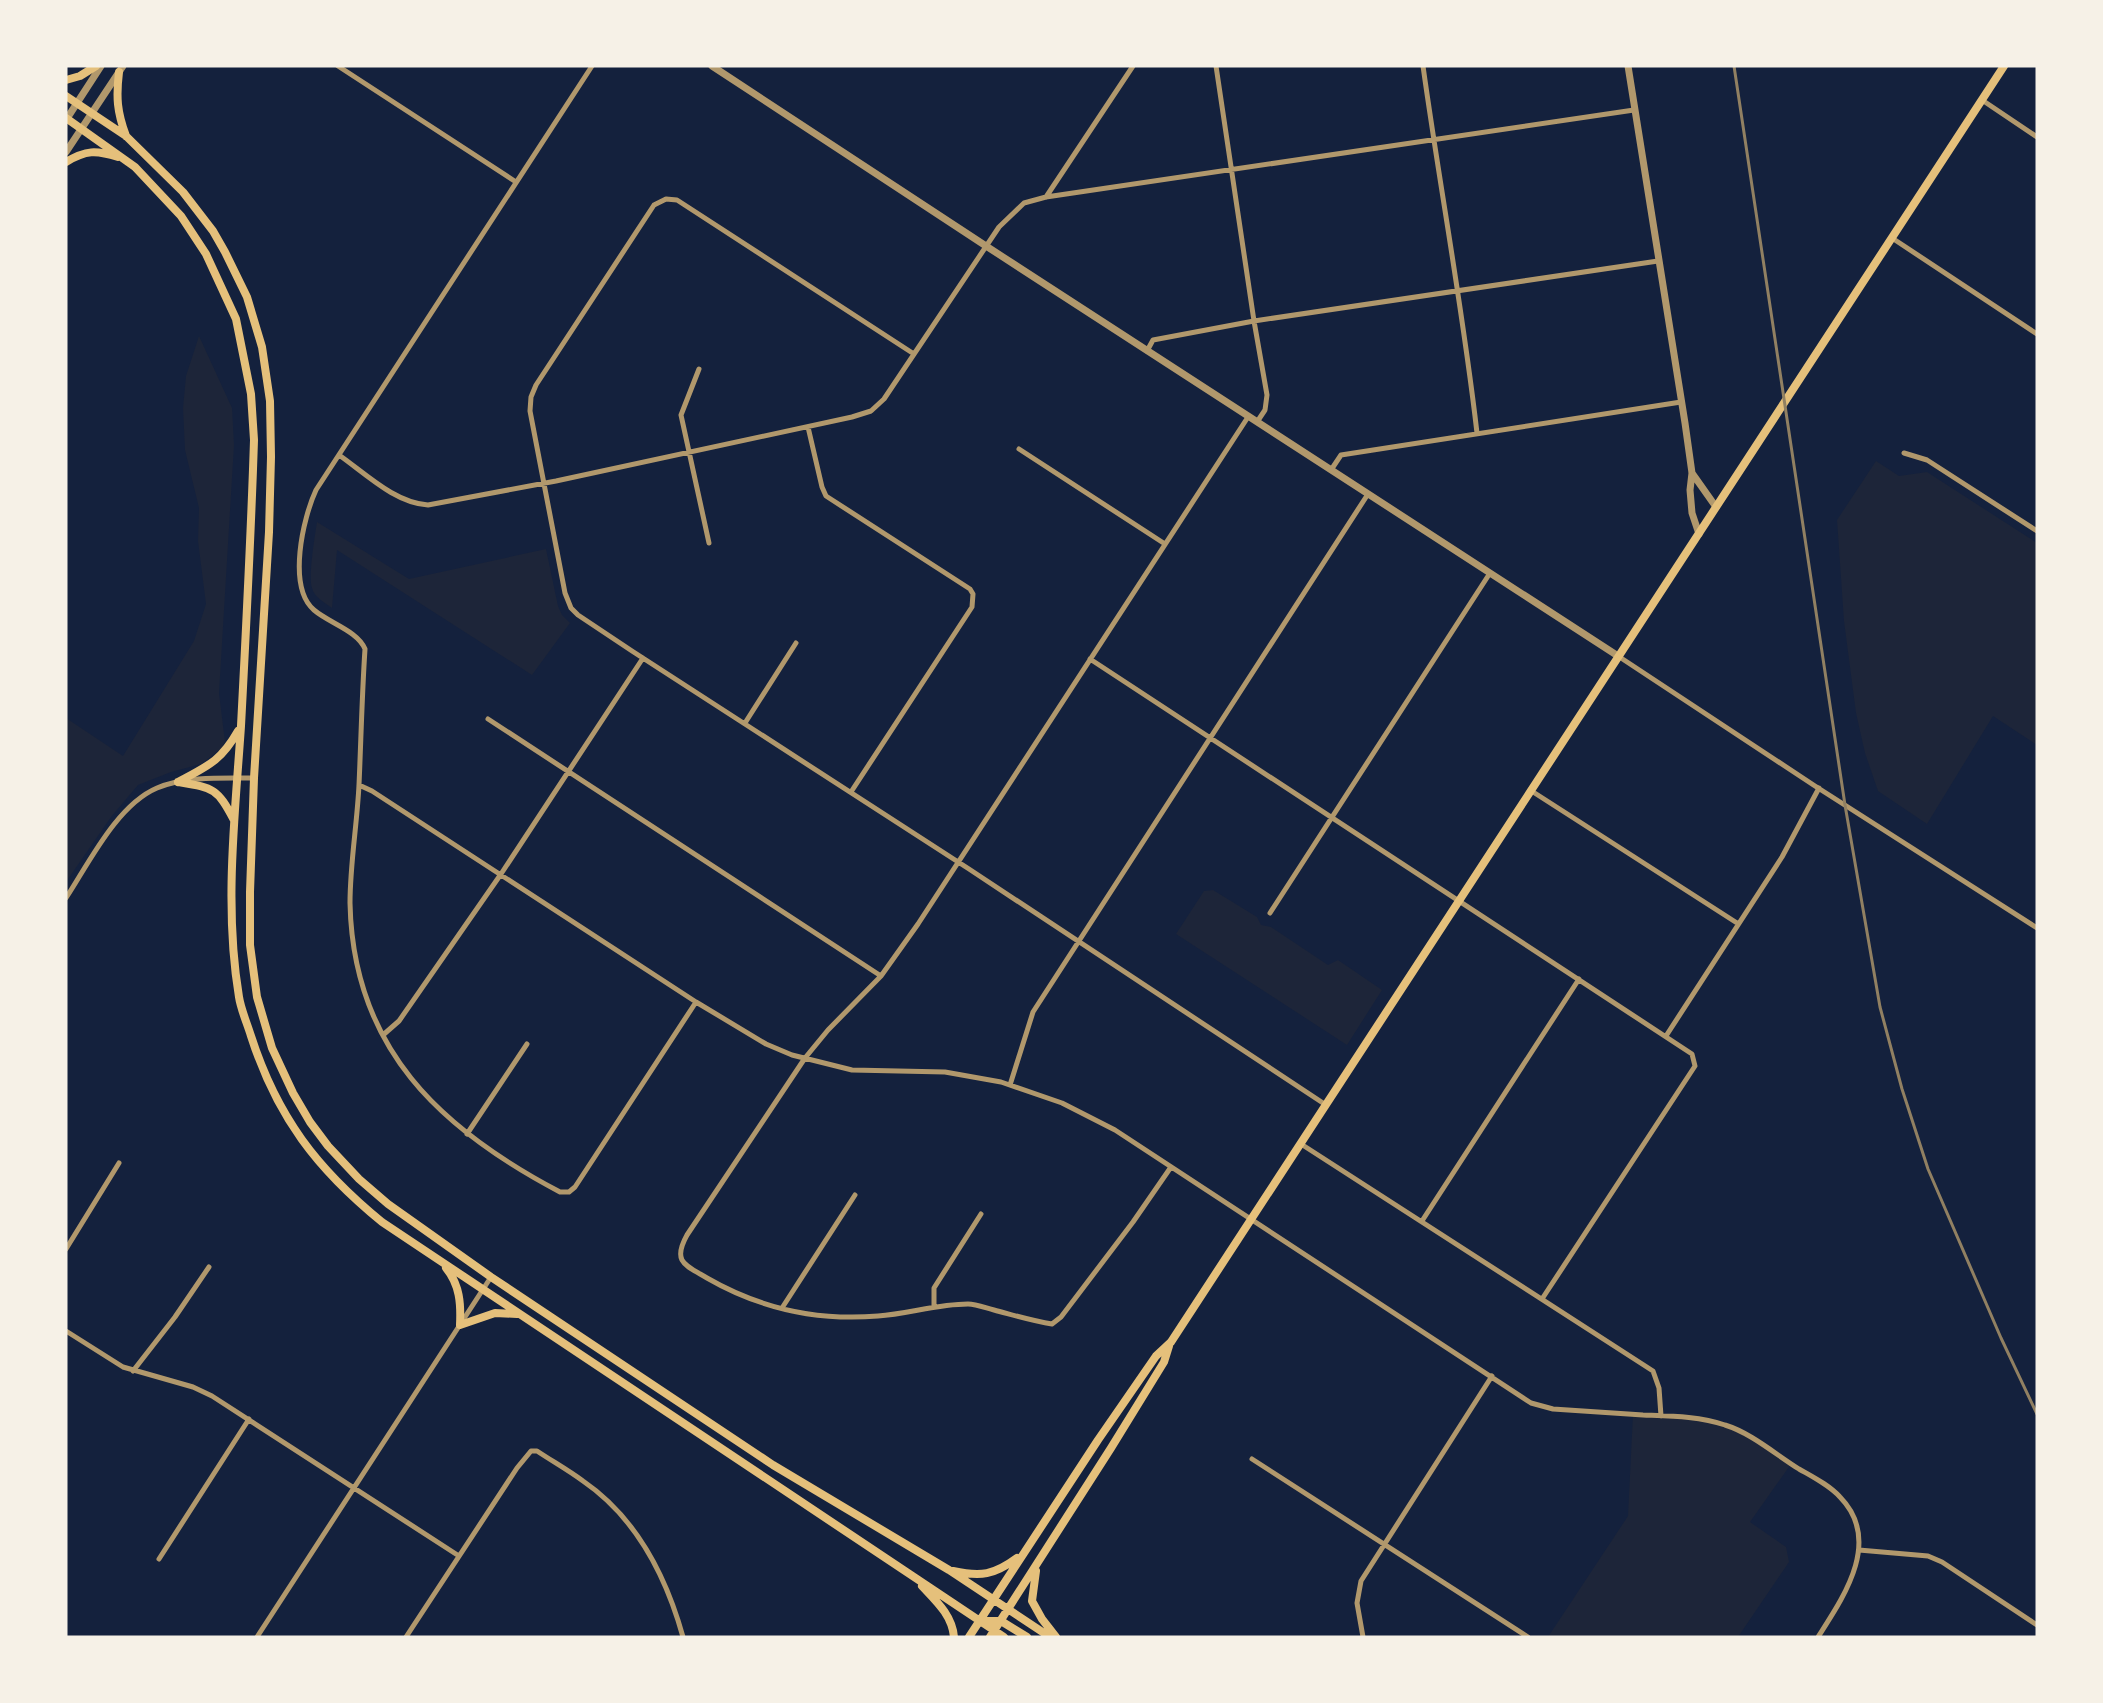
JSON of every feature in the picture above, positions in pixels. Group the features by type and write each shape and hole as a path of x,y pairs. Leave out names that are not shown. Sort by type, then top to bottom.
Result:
{"main road":[{"path":"66,80 80,76 96,66"},
{"path":"992,1634 1158,1371 1171,1342 2004,66"},
{"path":"121,69 116,96 119,117 126,136"},
{"path":"66,96 126,136 183,192 213,231 225,252 247,297 262,347 270,401 271,457 249,892 250,945 261,1013 272,1048 281,1071 310,1122 328,1146 359,1179 388,1204 491,1277 773,1465 949,1570 1050,1637"},
{"path":"66,119 125,159 159,191 181,216 206,254 236,319 251,394 254,441 237,778 232,931 239,999 259,1062 274,1095 291,1123 321,1165 344,1189 382,1222 979,1621 992,1634 1004,1637"},
{"path":"66,162 78,155 99,151 125,159"},
{"path":"178,782 220,758 229,748 241,727"},
{"path":"178,782 214,790 222,798 235,823"},
{"path":"441,1262 458,1289 461,1308 460,1325 495,1313 519,1314"},
{"path":"969,1637 1156,1356 1171,1342"},
{"path":"949,1570 967,1574 988,1574 1021,1556"},
{"path":"1036,1566 1032,1601 1056,1637"},
{"path":"915,1578 946,1612 954,1637"},
{"path":"979,1621 1001,1621 1027,1637"}],"street":[{"path":"66,119 101,66"},
{"path":"338,66 516,182"},
{"path":"592,66 316,490 304,524 300,579 303,595 313,609 359,638 365,649 359,785 350,902 353,941 364,988 383,1035 402,1068 424,1095 467,1134 497,1156 549,1187 560,1192 569,1192 575,1187 696,1002"},
{"path":"712,66 1819,788 2036,925"},
{"path":"1046,197 1133,66"},
{"path":"1216,66 1267,395 1265,410 1257,422"},
{"path":"1423,66 1477,433"},
{"path":"1628,66 1692,473 1690,490 1692,513 1699,534"},
{"path":"66,152 121,69"},
{"path":"1982,100 2037,137"},
{"path":"339,455 396,495 428,506 543,484 852,417 870,411 884,399 999,227 1024,203 1046,197 1634,110"},
{"path":"914,354 688,206 677,200 666,199 654,205 533,391 530,411 565,593 571,608 578,615 959,862 1326,1105"},
{"path":"1892,238 2037,334"},
{"path":"1147,351 1153,340 1254,321 1658,261"},
{"path":"699,369 681,415 709,543"},
{"path":"1331,470 1341,455 1681,402"},
{"path":"1171,1167 1133,1222 1061,1317 1052,1324 970,1304 854,1318 810,1315 750,1299 711,1280 683,1262 679,1251 687,1235 805,1058 828,1030 881,976 959,862 1248,417"},
{"path":"808,427 826,496 970,589 973,594 972,607 851,792"},
{"path":"1019,449 1165,544"},
{"path":"1904,453 1927,459 2037,531"},
{"path":"1692,473 1716,507"},
{"path":"1010,1085 1033,1012 1368,494"},
{"path":"1270,913 1490,573"},
{"path":"745,723 796,644"},
{"path":"383,1035 399,1021 501,874 643,657"},
{"path":"1090,659 1692,1054 1695,1066 1542,1299"},
{"path":"488,719 881,976"},
{"path":"66,898 111,829 135,800 157,788 178,782 254,778"},
{"path":"359,785 372,791 501,874 696,1002 766,1044 792,1055 833,1067 852,1070 945,1072 1010,1085 1062,1103 1099,1120 1531,1403 1552,1409 1693,1418 1726,1425 1754,1440 1841,1497 1852,1514 1857,1530 1859,1550 1848,1589 1818,1637"},
{"path":"1666,1036 1737,923 1782,857 1819,788"},
{"path":"1530,790 1737,923"},
{"path":"1422,1221 1579,979"},
{"path":"467,1134 527,1044"},
{"path":"1300,1144 1653,1371 1659,1388 1661,1416"},
{"path":"66,1249 120,1163"},
{"path":"782,1308 855,1195"},
{"path":"934,1307 934,1288 981,1214"},
{"path":"134,1371 209,1267"},
{"path":"257,1637 491,1277"},
{"path":"66,1331 116,1363 134,1371 193,1387 212,1396 459,1556"},
{"path":"1363,1637 1357,1603 1359,1588 1365,1575 1492,1376"},
{"path":"159,1558 249,1419"},
{"path":"406,1637 531,1451 537,1451 585,1482 611,1505 634,1531 648,1550 665,1582 683,1637"},
{"path":"1252,1459 1528,1637"},
{"path":"1859,1550 1928,1556 1942,1562 2037,1625"}],"shaded area":[{"path":"199,336 232,408 234,445 219,693 225,742 221,749 201,764 171,772 138,785 111,817 66,882 66,718 123,756 194,641 206,604 198,541 199,508 185,450 183,408 186,376"},
{"path":"1876,461 1899,476 1927,472 2037,543 2037,745 1993,716 1927,824 1878,791 1865,753 1856,713 1844,621 1837,520"},
{"path":"317,522 409,579 546,549 558,606 562,615 570,623 532,675 337,550 332,608 320,600 311,583"},
{"path":"1213,890 1257,917 1261,925 1271,927 1328,965 1338,960 1382,990 1347,1045 1176,934 1204,891"},
{"path":"1633,1414 1693,1418 1726,1425 1791,1464 1750,1522 1786,1547 1789,1562 1738,1637 1548,1637 1628,1516"}],"railway":[{"path":"1734,66 1845,805 1880,1007 1902,1089 1928,1169 2001,1338 2037,1414"}]}
